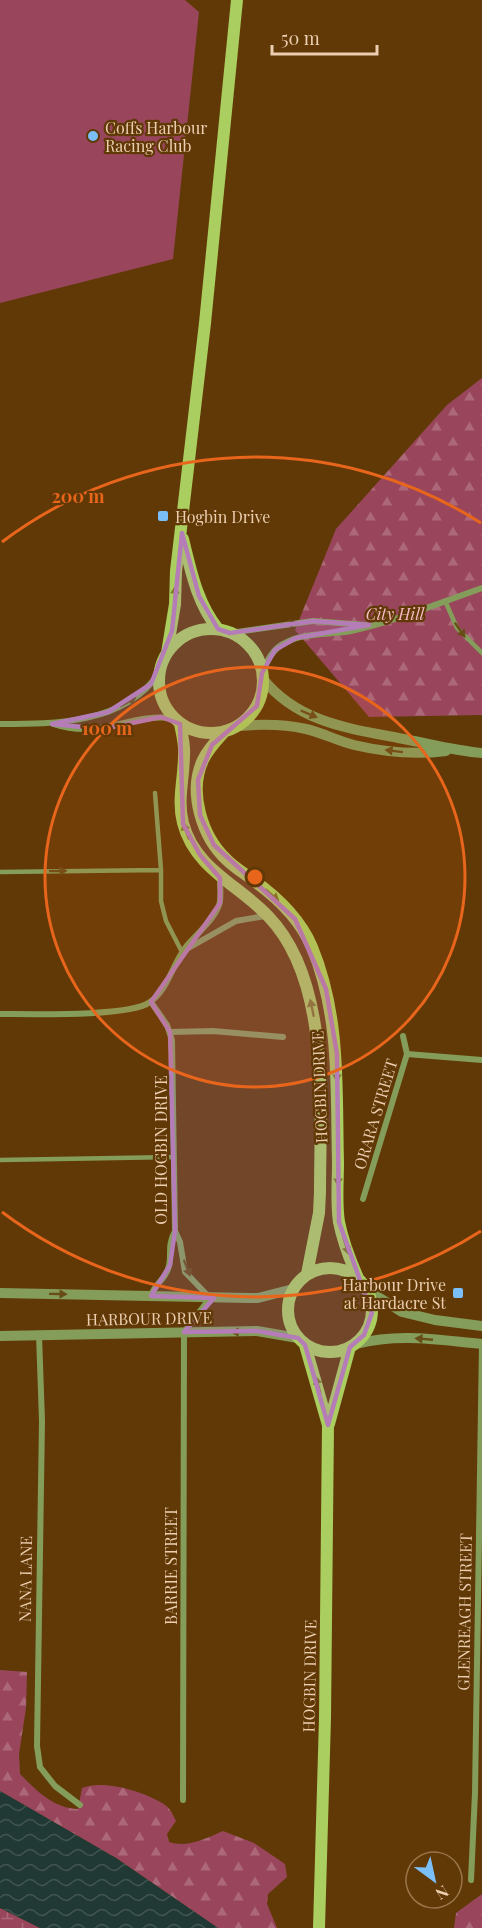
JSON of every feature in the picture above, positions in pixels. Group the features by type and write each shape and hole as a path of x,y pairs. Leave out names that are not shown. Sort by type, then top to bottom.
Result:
{"main road":[{"path":"182,533 199,596 209,618 224,631 245,642 256,656 263,676 262,693 257,706 238,726 225,731 194,731 177,721 164,705 159,689 159,673 167,653 175,604 176,571 182,533 238,0 247,0"},
{"path":"167,653 176,642 189,634 203,630 224,631"},
{"name":"HOGBIN DRIVE","path":"177,721 184,754 180,788 183,824 190,840 220,878 268,915 284,936 296,956 310,1000 318,1049 319,1213 307,1274"},
{"name":"HOGBIN DRIVE","path":"225,731 202,760 197,798 200,815 214,845 226,859 270,893 296,919 307,937 319,968 326,989 337,1054 338,1213 347,1253 358,1278"},
{"path":"333,1268 346,1271 358,1278 367,1290 372,1313 367,1330 353,1346 339,1352 327,1353 315,1350 301,1341 291,1327 287,1314 288,1301 293,1289 307,1274 320,1269 333,1268"},
{"name":"HOGBIN DRIVE","path":"301,1341 328,1425"},
{"name":"HOGBIN DRIVE","path":"319,1928 326,1718 328,1425 353,1346"}],"street":[{"path":"482,588 446,603 350,631 296,638 275,650 268,660 263,676 282,700 320,719 351,729 423,742 452,750 482,753"},
{"path":"224,631 314,621 369,625"},
{"path":"0,724 52,724 108,712 124,705 146,690 159,673"},
{"path":"52,724 85,730 103,729 161,717 177,721"},
{"path":"238,726 270,724 291,726 307,729 353,745 421,754 452,750"},
{"path":"0,1014 121,1011 151,1002 163,988 182,952 214,915 220,903 220,878"},
{"path":"182,952 236,921 268,915"},
{"name":"OLD HOGBIN DRIVE","path":"151,1002 170,1032 172,1040 175,1157 175,1231 170,1241 170,1265 165,1278 154,1286 151,1296"},
{"path":"170,1032 213,1031 283,1037"},
{"name":"ORARA STREET","path":"363,1199 407,1054 404,1036"},
{"path":"407,1054 482,1060"},
{"path":"175,1231 180,1242 185,1272 210,1298 183,1332"},
{"name":"HARBOUR DRIVE","path":"0,1293 258,1298 293,1289"},
{"path":"367,1290 402,1312 435,1320 482,1326"},
{"name":"HARBOUR DRIVE","path":"0,1336 257,1331 301,1341"},
{"name":"BARRIE STREET","path":"183,1332 183,1800"},
{"name":"NANA LANE","path":"39,1335 42,1421 37,1746 40,1767 55,1786 80,1805"},
{"path":"353,1346 378,1338 400,1337 482,1344"},
{"name":"GLENREAGH STREET","path":"471,1880 475,1794 482,1344"}],"lane":[{"path":"446,603 457,628 482,653"},
{"path":"155,793 161,901 166,921 182,952"},
{"path":"0,872 161,870"},
{"path":"0,1160 175,1157"}],"highlighted area":[{"path":"182,533 199,596 218,629 230,633 313,621 369,625 296,638 275,650 262,673 257,706 212,745 198,780 200,815 214,845 295,919 326,989 337,1054 339,1222 372,1313 364,1335 350,1347 328,1425 305,1345 298,1338 257,1331 184,1332 214,1298 151,1296 170,1265 175,1231 170,1032 151,1002 220,903 220,878 200,855 183,824 180,724 161,717 103,729 52,724 108,712 151,684 172,631"}],"green space":[{"name":"Coffs Harbour Racing Club","path":"0,0 185,0 199,12 173,259 0,303"},
{"name":"City Hill","path":"482,378 482,715 369,717 295,630 336,529 447,405"},
{"path":"0,1670 27,1672 26,1708 19,1754 20,1774 46,1798 69,1808 78,1809 82,1788 102,1785 125,1788 157,1800 168,1808 176,1821 167,1834 169,1842 189,1843 203,1840 223,1831 254,1843 285,1864 287,1877 268,1894 267,1904 277,1928 218,1928 116,1858 0,1791"},
{"path":"482,1894 482,1928 454,1928 456,1913 464,1910 464,1907"},
{"path":"0,1908 40,1928 0,1928"}],"water":[{"path":"0,1791 116,1858 218,1928 40,1928 0,1908"}],"place":[{"name":"Coffs Harbour Racing Club","path":"93,136"},
{"name":"Hogbin Drive","path":"163,516"},
{"name":"Harbour Drive at Hardacre St","path":"458,1293"}]}
